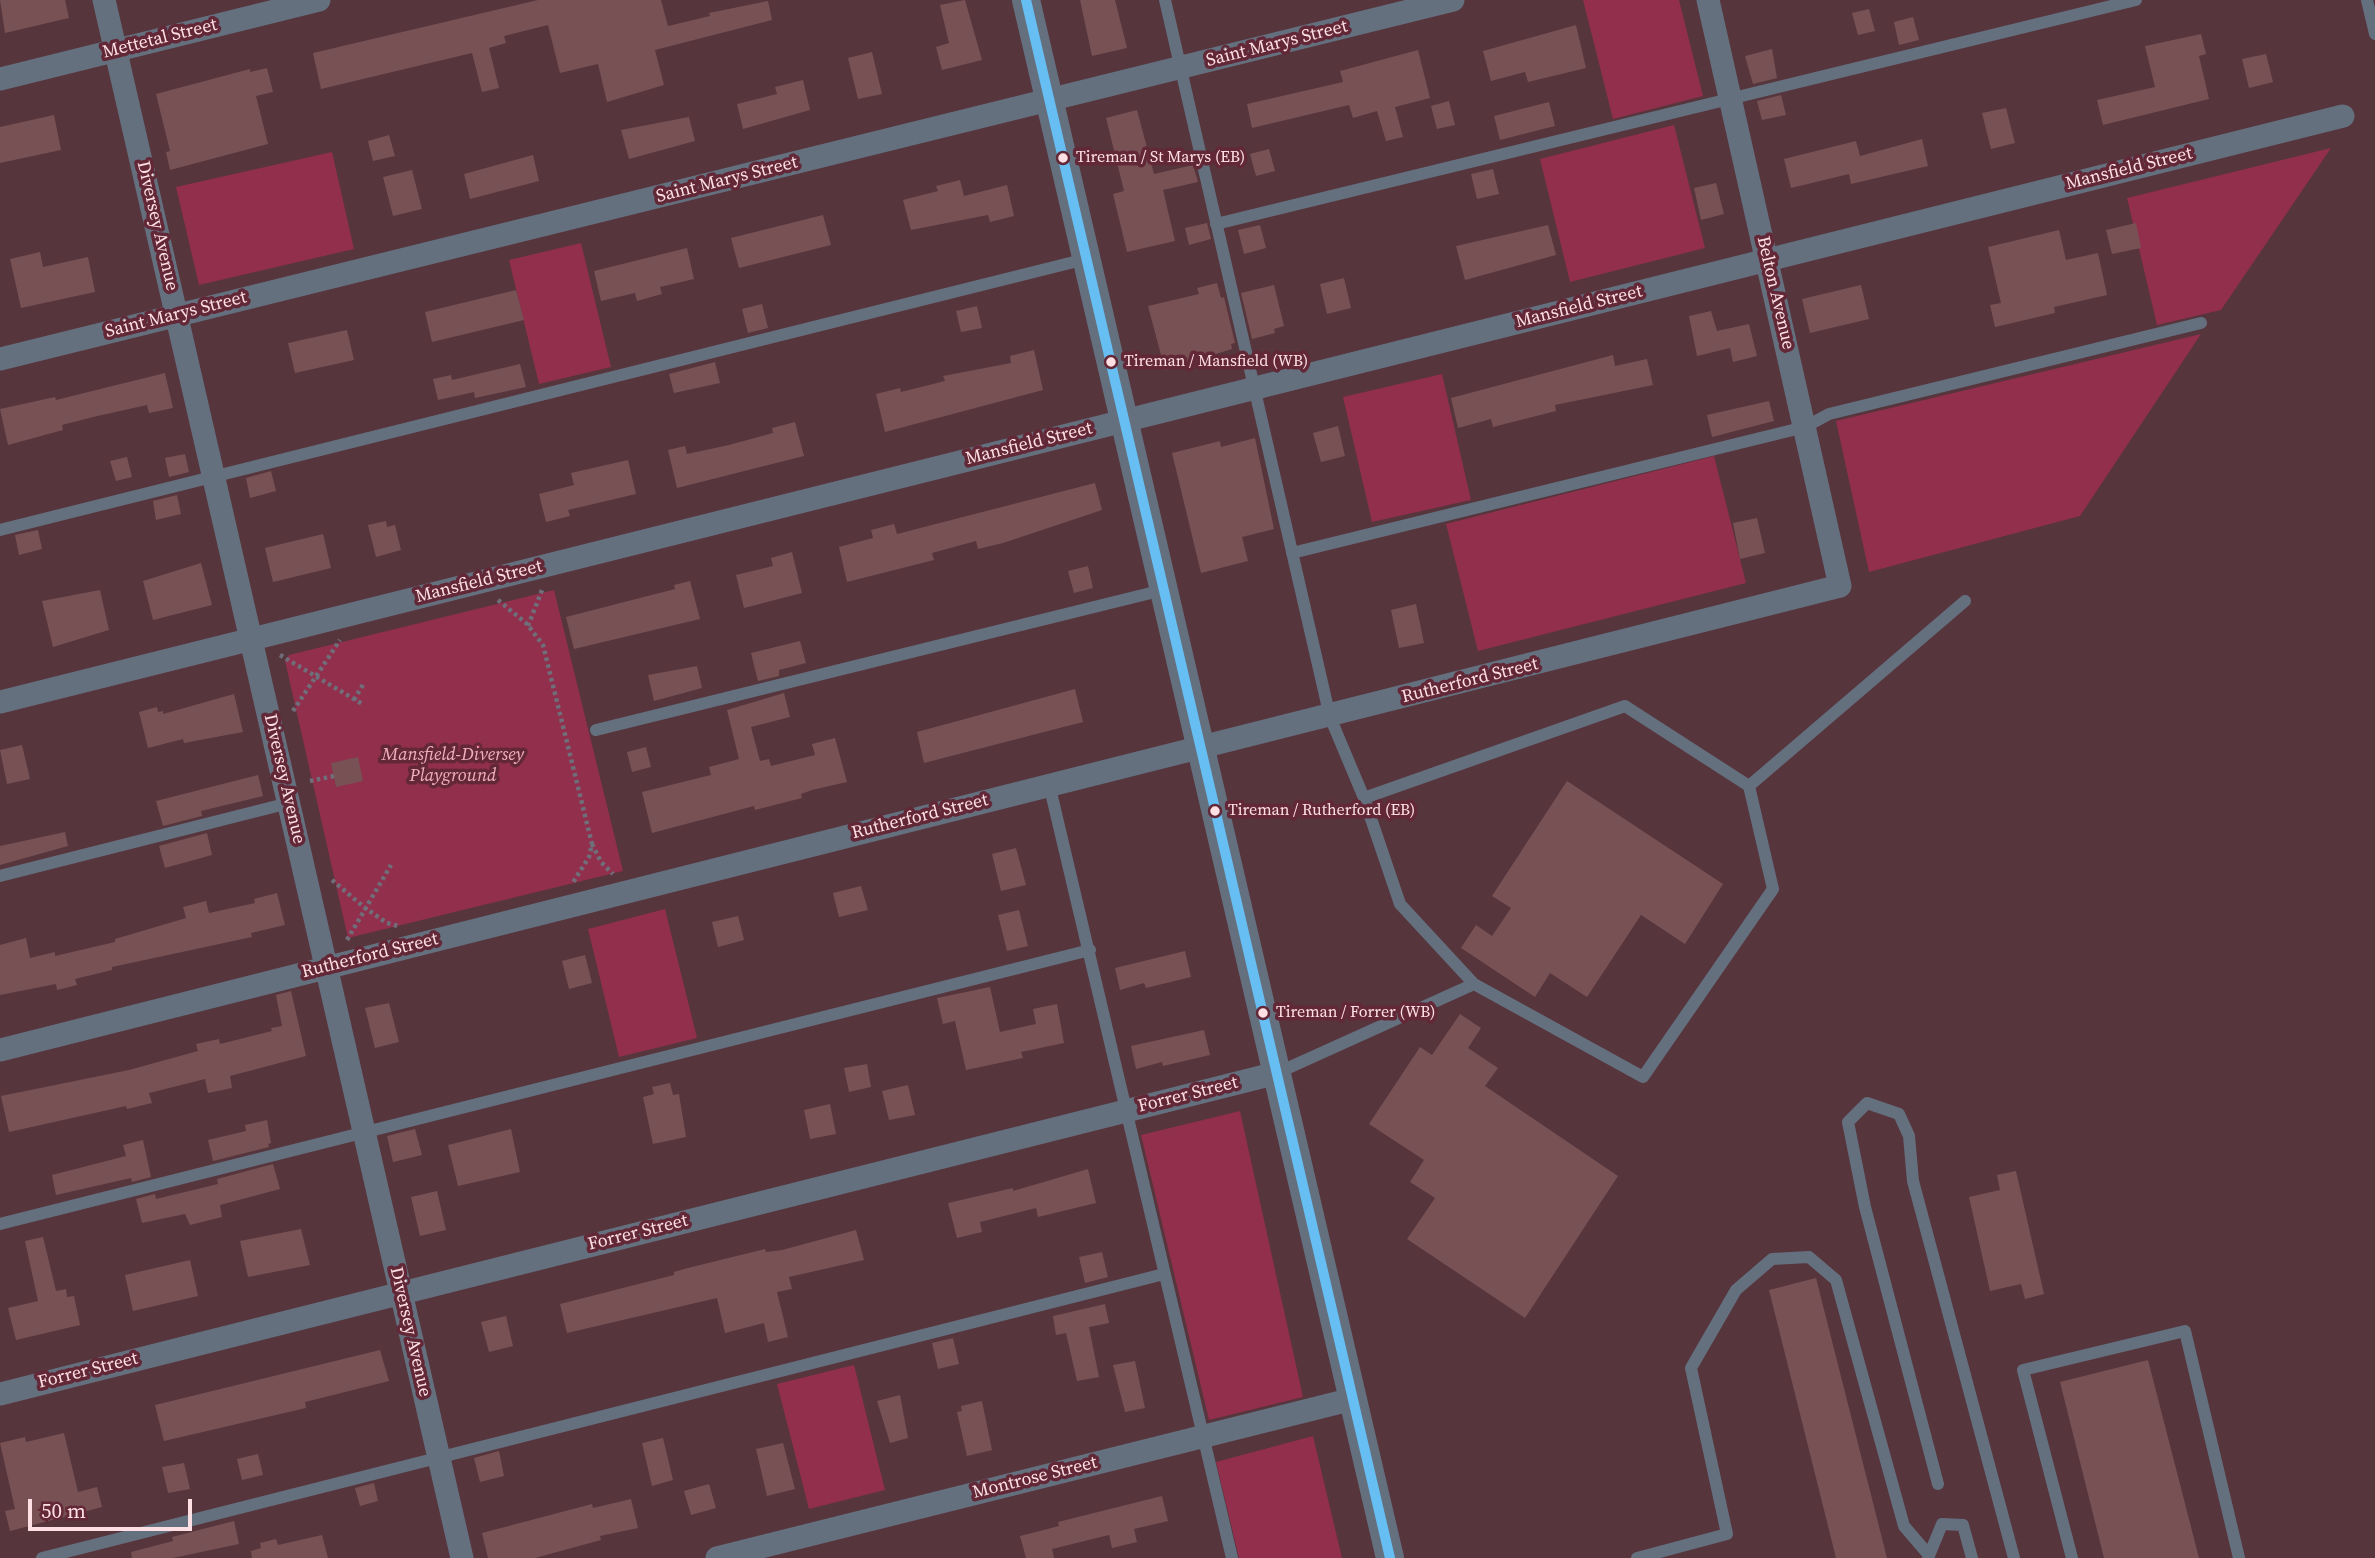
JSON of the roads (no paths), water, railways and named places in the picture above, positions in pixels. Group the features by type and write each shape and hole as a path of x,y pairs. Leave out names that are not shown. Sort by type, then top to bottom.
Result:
{"street":[{"name":"Diversey Avenue","path":"104,0 463,1558"},
{"name":"Mettetal Street","path":"0,79 319,0"},
{"path":"1026,0 1390,1558"},
{"name":"Saint Marys Street","path":"0,359 1453,0"},
{"name":"Belton Avenue","path":"1708,0 1840,586"},
{"name":"Mansfield Street","path":"0,702 2343,116"},
{"name":"Rutherford Street","path":"0,1050 1049,784 1330,717 1840,586"},
{"name":"Forrer Street","path":"0,1394 1277,1073"},
{"name":"Montrose Street","path":"717,1558 1353,1399"}],"lane":[{"path":"1165,0 1330,717 1364,798 1400,904 1474,984 1643,1077 1773,888 1749,786 1625,706 1364,798"},
{"path":"1216,224 1730,96 2136,0"},
{"path":"2367,0 2375,34"},
{"path":"0,530 1086,260"},
{"path":"1292,553 1805,427 1829,414 2201,323"},
{"path":"596,730 1163,590"},
{"path":"1749,786 1965,601"},
{"path":"1049,784 1232,1558"},
{"path":"0,876 289,803"},
{"path":"0,1224 1090,950"},
{"path":"1277,1073 1474,984"},
{"path":"1938,1484 1865,1207 1848,1122 1867,1103 1899,1114 1909,1136 1913,1181 2014,1558"},
{"path":"1637,1558 1727,1534 1691,1368 1736,1290 1772,1259 1809,1257 1836,1280 1904,1526 1928,1556 1942,1524 1964,1525 1972,1558"},
{"path":"42,1558 1164,1273"},
{"path":"2072,1558 2022,1370 2185,1331 2239,1558"}],"place":[{"name":"Tireman / St Marys (EB)","path":"1063,158"},
{"name":"Tireman / Mansfield (WB)","path":"1111,362"},
{"name":"Tireman / Rutherford (EB)","path":"1215,811"},
{"name":"Tireman / Forrer (WB)","path":"1263,1013"}],"park label":[{"name":"Mansfield-Diversey Playground","path":"453,765"}]}
